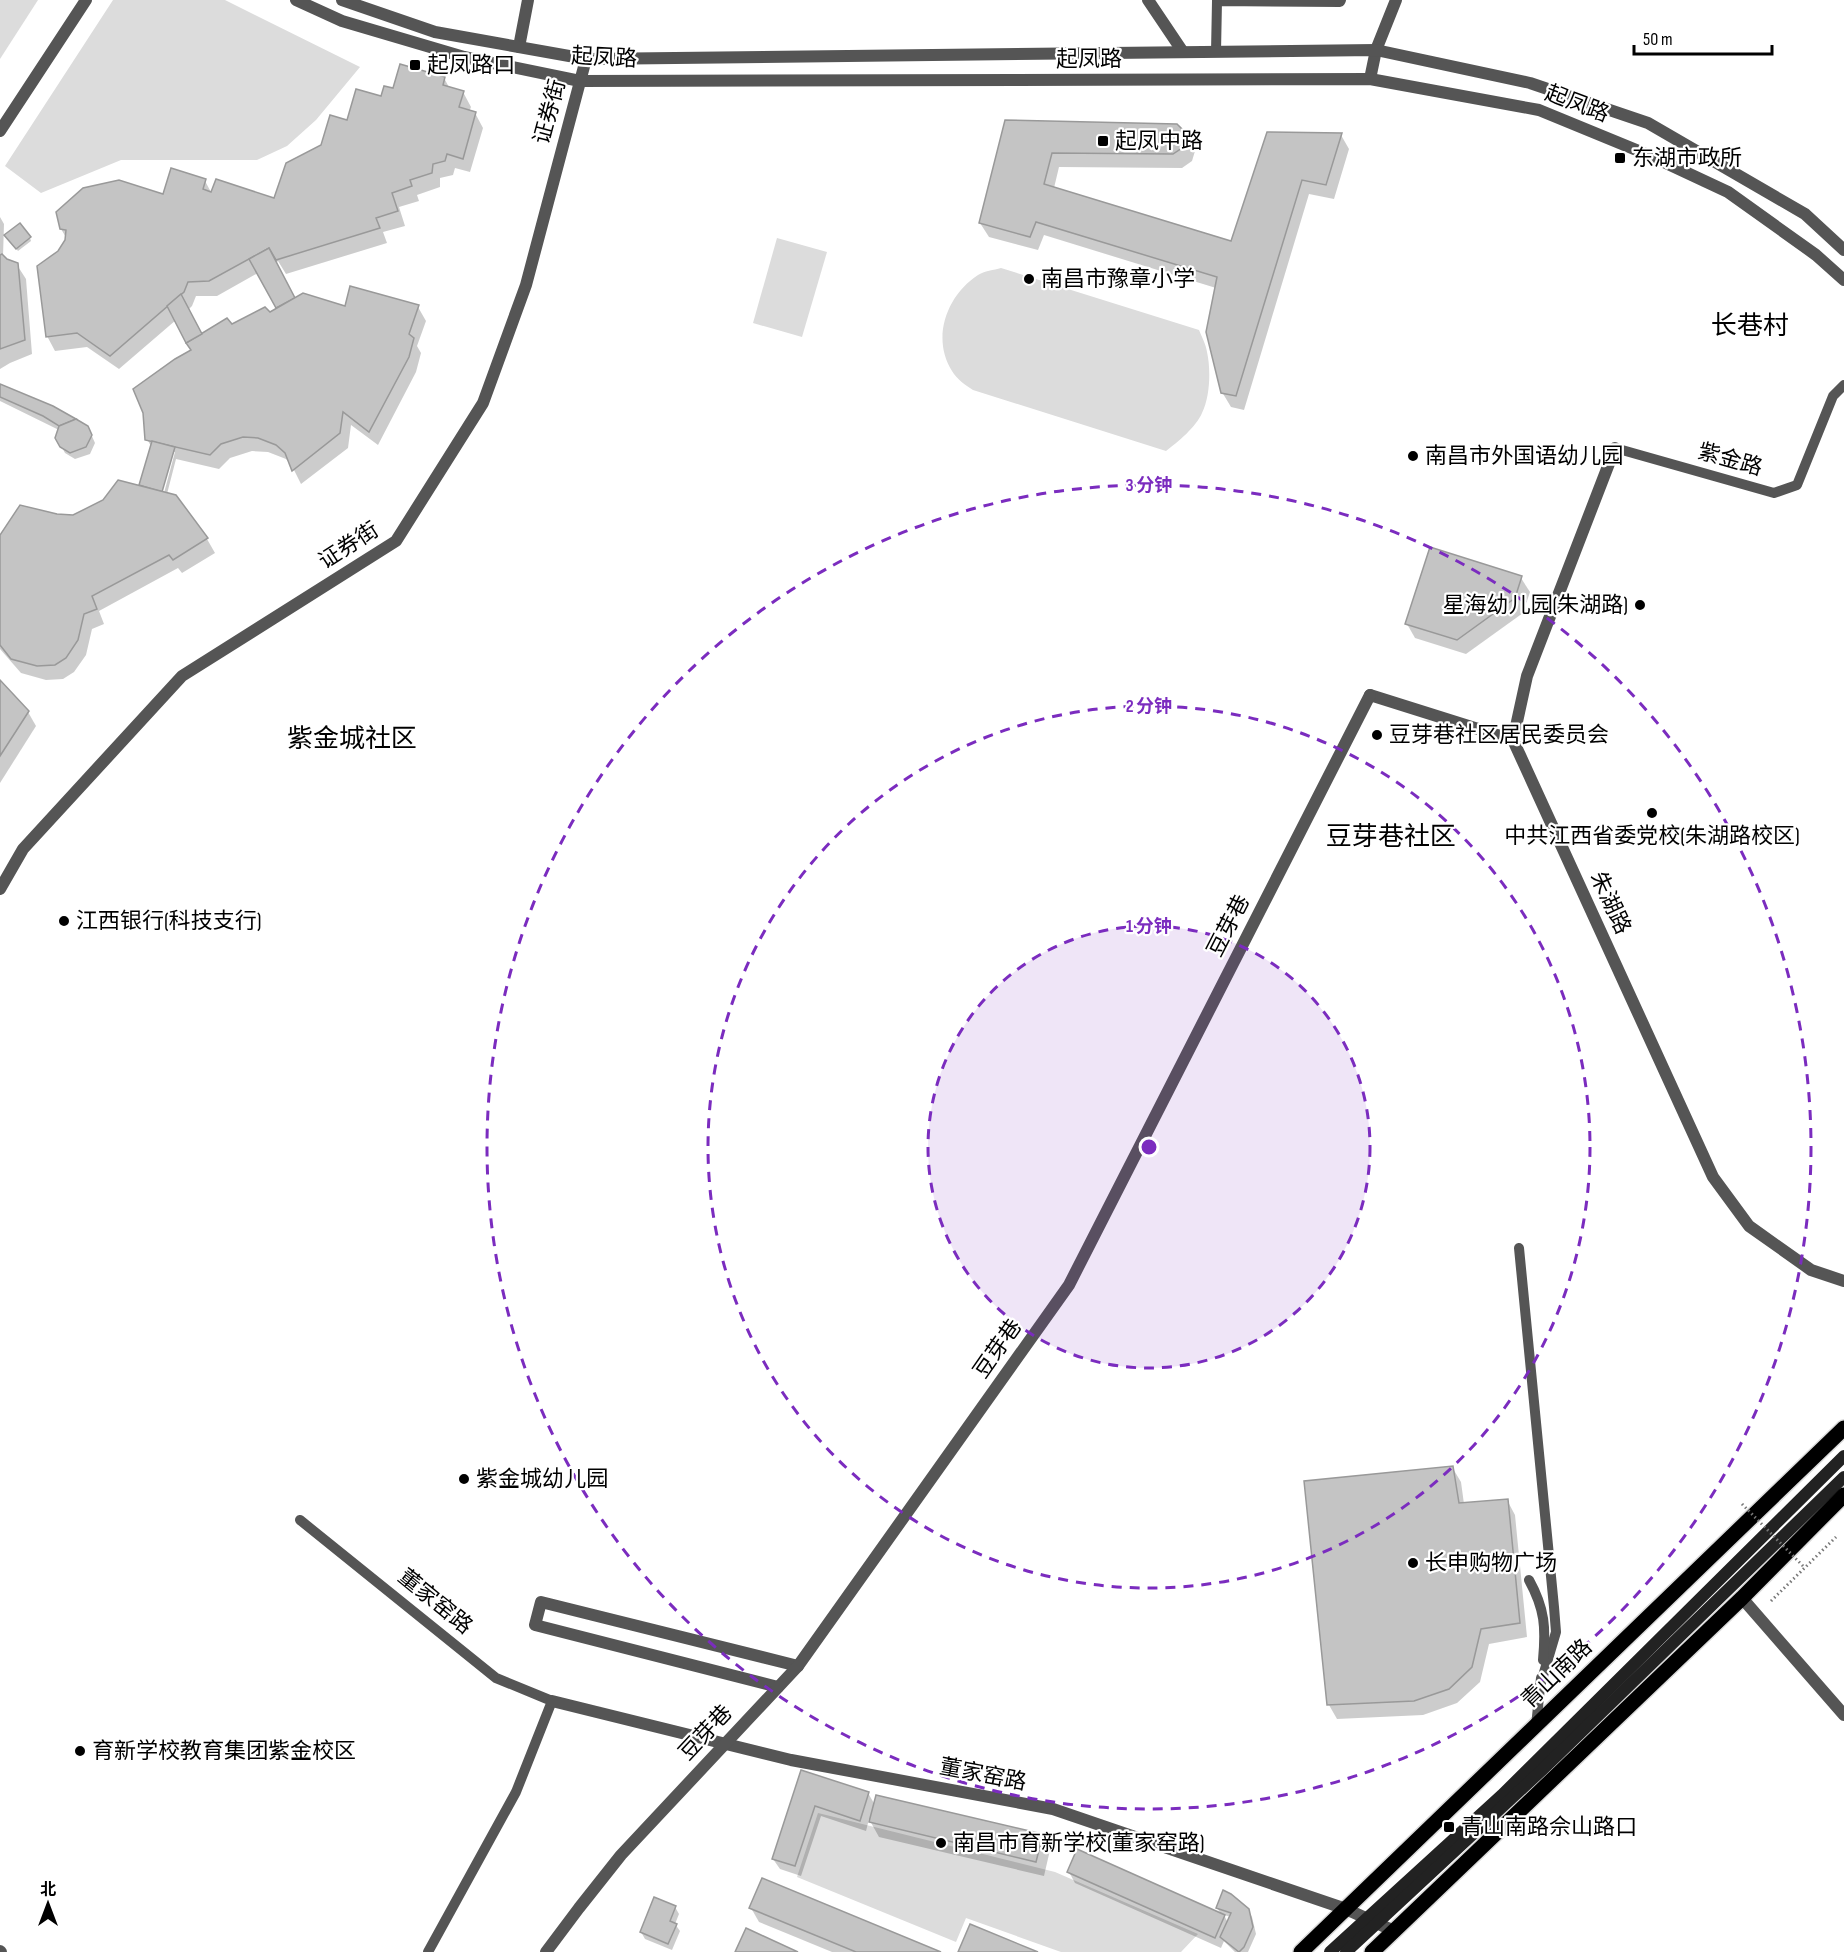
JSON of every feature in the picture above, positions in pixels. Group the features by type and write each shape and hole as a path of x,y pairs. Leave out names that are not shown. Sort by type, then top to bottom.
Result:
{"main road":[{"name":"青山南路","path":"1301,1952 1844,1428"},
{"path":"1346,1952 1372,1921 1844,1456"},
{"path":"1330,1952 1372,1921 1542,1770 1844,1477"},
{"path":"1372,1952 1742,1598 1844,1495"}],"street":[{"path":"0,131 86,0"},
{"name":"起凤路","path":"296,0 342,21 464,57 580,81 1370,79 1539,110 1651,156 1728,192 1816,255 1844,280"},
{"name":"起凤路","path":"342,0 435,32 586,59 1376,50 1530,83 1648,123 1805,214 1844,250"},
{"path":"519,47 530,0"},
{"path":"1148,0 1183,52"},
{"path":"1370,79 1376,50 1396,0"},
{"name":"证券街","path":"0,890 23,849 182,676 396,541 483,403 526,285 586,59"},
{"path":"1513,740 1527,676 1615,448"},
{"name":"豆芽巷","path":"546,1952 621,1855 798,1666 1069,1285 1370,695 1513,740"},
{"name":"朱湖路","path":"1513,740 1713,1178 1749,1226 1811,1270 1844,1281"},
{"path":"1742,1598 1844,1715"},
{"path":"778,1687 535,1625 541,1602 798,1666"},
{"name":"董家窑路","path":"552,1701 791,1760 1053,1809 1346,1909 1394,1930"}],"lane":[{"path":"1216,52 1217,1 1340,2 1341,0"},
{"name":"紫金路","path":"1615,448 1774,493 1797,485 1833,396 1844,385"},
{"path":"1519,1248 1556,1632 1540,1686"},
{"name":"董家窑路","path":"300,1520 496,1678 552,1701"},
{"path":"1529,1580 1540,1600 1544,1618 1544,1651 1536,1726"},
{"path":"428,1952 516,1791 552,1701"}],"path":[{"path":"1742,1504 1805,1568"},
{"path":"1771,1601 1836,1537"}],"shaded area":[{"path":"0,0 38,0 0,59"},
{"path":"113,0 225,0 360,67 316,120 287,146 257,160 121,160 41,193 5,166"},
{"path":"777,238 827,252 802,337 753,323"},
{"path":"1001,268 1199,330 1207,352 1209,383 1205,407 1196,424 1166,451 973,390 964,384 954,374 946,358 943,345 945,318 958,294 967,284 980,274"},
{"path":"818,1813 1055,1872 1198,1934 1181,1952 1061,1952 966,1918 956,1942 797,1877"}],"building":[{"path":"400,64 445,77 443,85 464,91 459,107 476,112 463,159 447,154 445,161 433,164 432,173 410,180 412,186 392,193 398,211 376,218 380,228 276,260 269,248 209,281 188,282 184,292 110,356 77,333 46,337 37,266 58,251 65,240 66,230 60,229 56,212 83,188 119,180 163,194 171,168 206,179 203,189 211,192 216,179 274,198 286,163 321,145 330,115 347,120 356,89 381,96 384,86 393,88"},
{"path":"1005,120 1177,124 1188,135 1185,146 1173,154 1052,153 1044,184 1231,241 1267,132 1342,133 1326,185 1302,180 1236,396 1221,393 1206,332 1217,277 1036,222 1030,237 979,223"},
{"path":"20,223 31,237 16,249 4,235"},
{"path":"269,248 295,298 276,308 249,259"},
{"path":"2,254 7,259 18,263 25,340 0,349 0,255"},
{"path":"350,286 419,305 409,334 414,338 409,357 369,432 343,412 340,433 292,471 285,453 276,445 258,438 243,437 221,444 210,455 145,440 143,413 133,389 191,350 186,343 227,318 232,324 265,307 270,312 303,293 345,306"},
{"path":"181,294 202,334 186,343 167,306"},
{"path":"0,384 53,406 76,419 59,426 43,416 0,397"},
{"path":"76,419 88,426 92,435 86,447 70,453 60,447 55,438 59,426"},
{"path":"152,441 175,447 162,492 139,485"},
{"path":"118,480 176,495 208,538 173,560 169,555 92,596 97,609 84,614 78,640 66,658 55,665 37,666 11,659 0,645 0,535 20,505 57,514 73,515 103,500"},
{"path":"1430,547 1522,576 1515,598 1457,640 1405,624"},
{"path":"0,680 29,711 0,756"},
{"name":"长申购物广场","path":"1453,1466 1459,1503 1508,1499 1520,1623 1481,1629 1472,1667 1449,1689 1414,1701 1327,1705 1304,1481"},
{"path":"801,1770 869,1792 860,1821 815,1806 795,1866 772,1859"},
{"path":"876,1795 1043,1834 1036,1862 869,1822"},
{"path":"1077,1849 1225,1915 1215,1938 1067,1872"},
{"path":"762,1878 941,1952 856,1952 749,1908"},
{"path":"1223,1890 1249,1909 1253,1927 1244,1947 1239,1952 1220,1937 1231,1913 1216,1908"},
{"path":"654,1897 676,1906 670,1921 677,1924 668,1944 640,1932"},
{"path":"970,1924 1038,1952 958,1952"},
{"path":"746,1928 798,1952 735,1952"}],"place":[{"name":"起凤路口","path":"415,65"},
{"name":"起凤中路","path":"1103,141"},
{"name":"东湖市政所","path":"1620,158"},
{"name":"南昌市豫章小学","path":"1029,279"},
{"name":"南昌市外国语幼儿园","path":"1413,456"},
{"name":"星海幼儿园(朱湖路)","path":"1640,605"},
{"name":"豆芽巷社区居民委员会","path":"1377,735"},
{"name":"中共江西省委党校(朱湖路校区)","path":"1652,813"},
{"name":"江西银行(科技支行)","path":"64,921"},
{"name":"紫金城幼儿园","path":"464,1479"},
{"name":"长申购物广场","path":"1413,1563"},
{"name":"育新学校教育集团紫金校区","path":"80,1751"},
{"name":"青山南路佘山路口","path":"1449,1827"},
{"name":"南昌市育新学校(董家窑路)","path":"941,1843"}],"district":[{"name":"长巷村","path":"1750,326"},
{"name":"紫金城社区","path":"352,739"},
{"name":"豆芽巷社区","path":"1391,837"}]}
